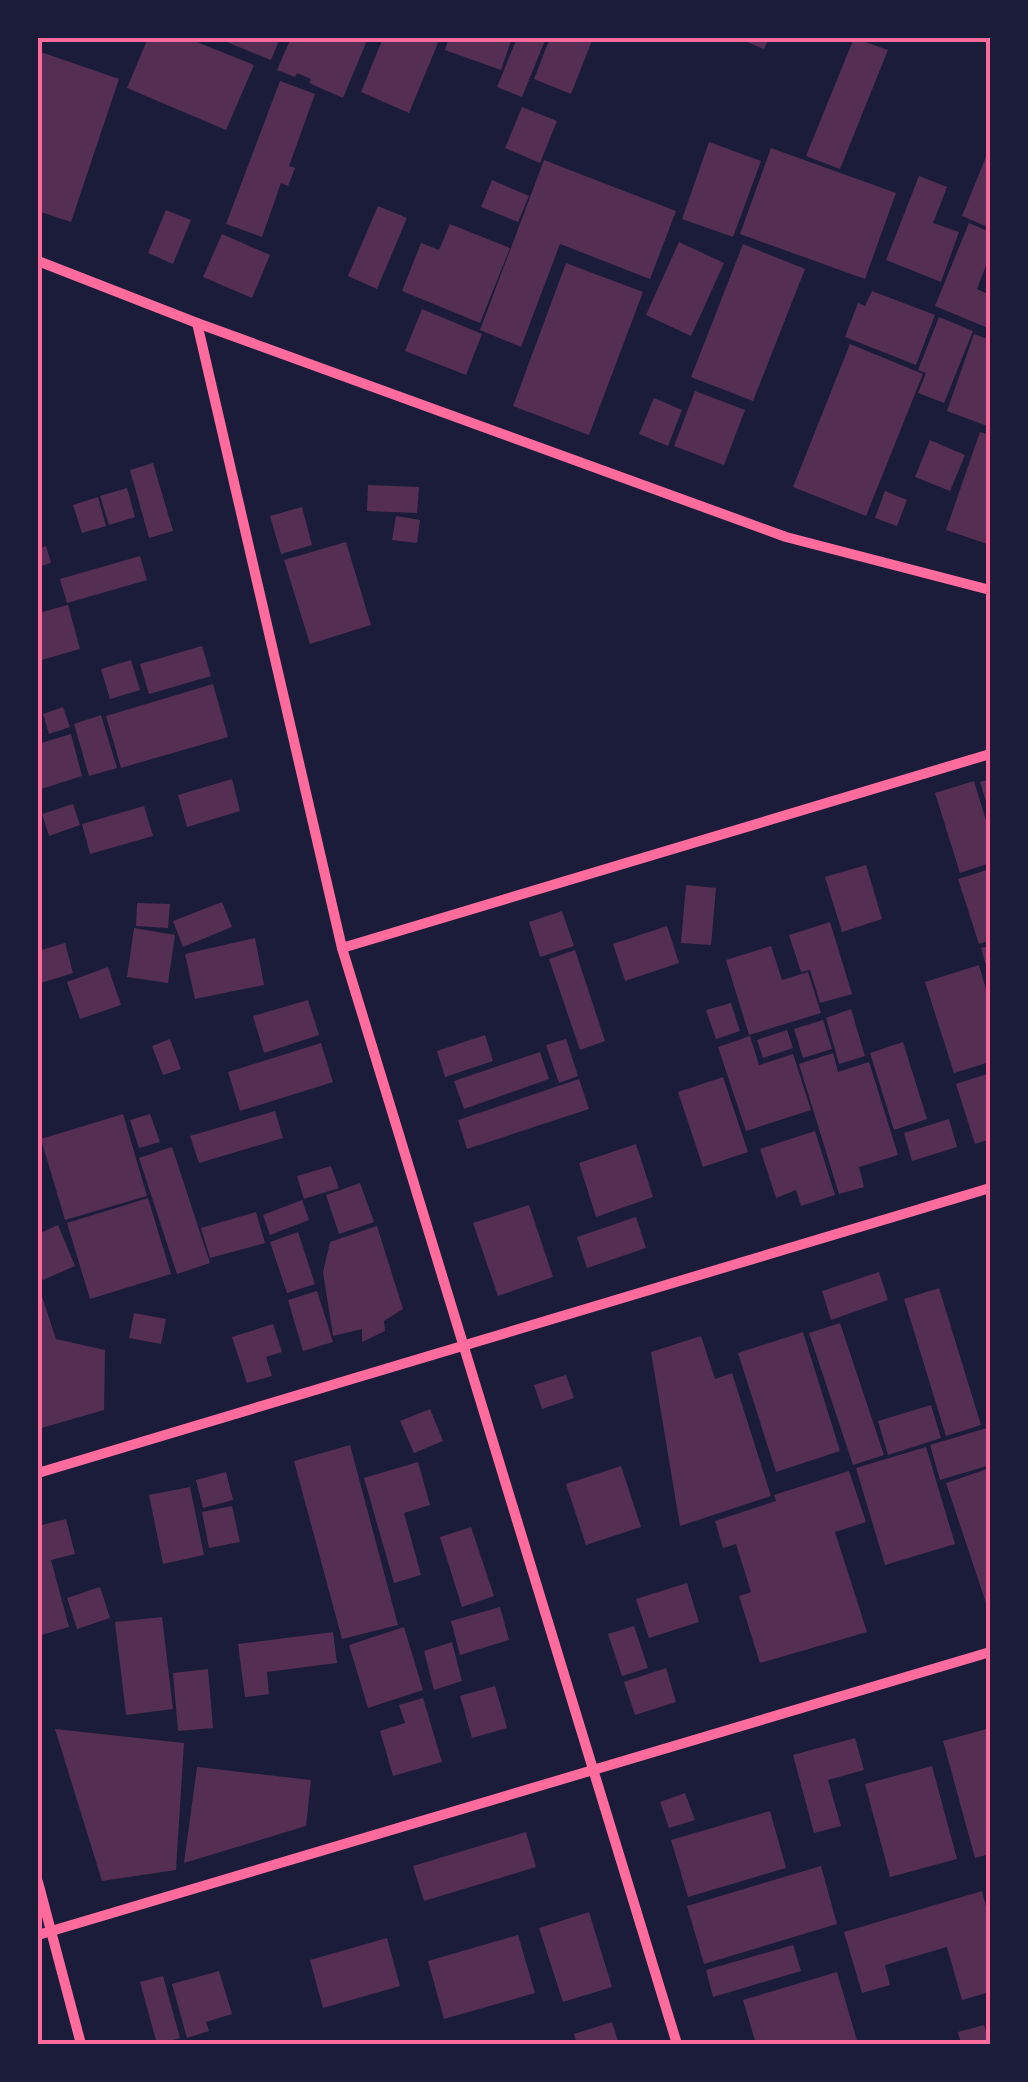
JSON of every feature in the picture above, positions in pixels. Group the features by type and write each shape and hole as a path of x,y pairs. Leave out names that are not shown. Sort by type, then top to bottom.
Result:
{"street":[{"path":"38,262 786,536 990,590"},
{"path":"197,323 342,948 677,2044"},
{"path":"342,948 990,754"},
{"path":"38,1473 990,1188"},
{"path":"38,1934 990,1652"},
{"path":"38,1882 81,2044"}],"building":[{"path":"148,38 187,38 254,65 226,130 127,88"},
{"path":"217,38 280,38 271,60"},
{"path":"291,38 368,38 343,98 309,83 311,79 297,73 295,77 277,70"},
{"path":"383,38 440,38 409,113 361,92"},
{"path":"449,38 512,38 501,70 445,50"},
{"path":"517,38 546,38 522,97 497,87"},
{"path":"550,38 593,38 571,94 534,79"},
{"path":"737,38 769,38 764,49"},
{"path":"854,38 888,50 840,169 806,156"},
{"path":"38,51 119,79 71,222 38,211"},
{"path":"280,81 315,94 289,166 295,168 288,186 281,183 262,237 226,224"},
{"path":"522,107 557,121 540,163 505,148"},
{"path":"709,142 761,161 733,237 682,219"},
{"path":"990,147 990,228 962,216"},
{"path":"771,148 896,193 865,279 740,234"},
{"path":"544,160 676,211 650,279 560,244 521,347 480,330"},
{"path":"919,176 947,187 933,223 959,232 941,282 886,260"},
{"path":"492,180 529,196 518,222 481,207"},
{"path":"378,206 407,218 377,289 348,276"},
{"path":"166,210 191,220 173,264 148,253"},
{"path":"969,223 990,232 990,255 977,289 990,295 988,328 935,306"},
{"path":"450,224 510,248 480,323 402,291 421,243 439,250"},
{"path":"222,234 270,255 252,298 203,277"},
{"path":"679,242 724,263 691,336 646,315"},
{"path":"743,244 805,269 753,401 691,377"},
{"path":"566,263 643,292 589,435 513,406"},
{"path":"872,291 935,315 916,365 845,337 858,303 865,306"},
{"path":"422,309 482,334 466,375 405,351"},
{"path":"939,317 973,331 944,403 918,393 926,373 918,370"},
{"path":"974,334 990,340 990,427 947,411"},
{"path":"850,344 923,374 866,516 793,487"},
{"path":"695,391 745,410 724,465 674,446"},
{"path":"654,398 682,410 668,446 639,434"},
{"path":"980,432 990,435 990,545 946,530"},
{"path":"930,440 965,455 950,491 915,477"},
{"path":"153,463 173,531 149,538 130,470"},
{"path":"368,485 419,487 417,513 367,511"},
{"path":"127,488 135,517 109,525 100,496"},
{"path":"885,491 907,500 897,526 875,518"},
{"path":"98,497 106,526 82,533 73,505"},
{"path":"302,507 312,545 281,554 270,516"},
{"path":"396,516 420,520 417,543 392,540"},
{"path":"346,542 371,625 310,644 284,560"},
{"path":"46,546 51,563 38,567 38,549"},
{"path":"140,556 147,580 67,603 60,579"},
{"path":"68,605 80,649 38,661 38,613"},
{"path":"202,646 211,676 149,694 140,664"},
{"path":"131,660 140,690 110,699 101,669"},
{"path":"213,684 228,737 121,768 106,716"},
{"path":"63,707 70,727 49,734 43,714"},
{"path":"101,715 117,768 89,776 74,724"},
{"path":"71,734 82,776 38,790 38,744"},
{"path":"232,779 240,811 187,827 178,795"},
{"path":"990,779 990,814 980,782"},
{"path":"974,781 990,834 990,863 960,873 935,793"},
{"path":"73,804 80,825 49,836 42,814"},
{"path":"144,806 153,836 90,854 82,824"},
{"path":"866,865 882,919 842,932 825,877"},
{"path":"990,869 990,940 979,944 958,879"},
{"path":"686,885 716,888 711,945 681,943"},
{"path":"222,902 232,927 183,947 173,921"},
{"path":"137,903 170,904 168,928 136,926"},
{"path":"562,911 574,946 540,957 529,922"},
{"path":"830,922 852,994 820,1003 810,970 801,972 789,935"},
{"path":"667,926 679,963 625,981 613,944"},
{"path":"134,928 175,935 168,983 127,977"},
{"path":"255,938 264,985 195,999 185,954"},
{"path":"65,943 73,973 38,984 38,951"},
{"path":"771,946 782,980 808,972 821,1013 749,1035 726,960"},
{"path":"990,946 990,976 989,976 981,948"},
{"path":"575,950 605,1041 580,1050 549,959"},
{"path":"979,965 990,1004 990,1062 954,1073 925,982"},
{"path":"108,967 121,1005 80,1019 67,982"},
{"path":"308,1000 319,1035 264,1053 253,1016"},
{"path":"731,1003 740,1031 716,1039 706,1010"},
{"path":"851,1009 865,1056 839,1064 826,1018"},
{"path":"823,1020 832,1049 803,1058 794,1029"},
{"path":"787,1030 793,1048 763,1058 757,1040"},
{"path":"485,1035 493,1061 445,1077 437,1051"},
{"path":"750,1036 759,1065 793,1054 811,1110 746,1131 718,1047"},
{"path":"170,1039 181,1069 163,1075 152,1046"},
{"path":"566,1039 578,1076 559,1083 546,1045"},
{"path":"903,1042 927,1119 894,1130 870,1053"},
{"path":"321,1043 333,1082 240,1111 228,1072"},
{"path":"540,1052 549,1079 464,1109 454,1081"},
{"path":"833,1053 838,1072 869,1062 898,1155 859,1167 864,1187 839,1194 799,1064"},
{"path":"990,1073 990,1139 975,1144 956,1084"},
{"path":"723,1077 748,1152 703,1167 678,1092"},
{"path":"579,1079 589,1109 467,1149 458,1120"},
{"path":"275,1111 283,1138 199,1163 190,1136"},
{"path":"123,1114 147,1196 65,1220 41,1139"},
{"path":"150,1114 160,1142 139,1148 130,1120"},
{"path":"949,1119 957,1147 912,1161 904,1133"},
{"path":"815,1131 835,1195 801,1206 796,1190 776,1198 760,1149"},
{"path":"636,1144 653,1197 596,1217 579,1163"},
{"path":"172,1147 210,1263 177,1274 139,1158"},
{"path":"331,1166 339,1188 304,1199 297,1176"},
{"path":"360,1183 374,1222 339,1234 326,1195"},
{"path":"148,1198 171,1274 90,1299 67,1223"},
{"path":"302,1200 309,1220 270,1235 263,1215"},
{"path":"529,1205 553,1277 498,1296 473,1223"},
{"path":"256,1212 265,1243 210,1258 201,1228"},
{"path":"636,1217 646,1248 587,1268 577,1237"},
{"path":"58,1225 75,1266 43,1280 38,1268 38,1234"},
{"path":"377,1226 403,1309 384,1321 385,1331 362,1342 362,1329 333,1336 323,1272 330,1242"},
{"path":"298,1232 315,1284 287,1293 270,1242"},
{"path":"879,1272 888,1300 831,1320 822,1291"},
{"path":"38,1284 56,1339 105,1350 104,1410 38,1429"},
{"path":"939,1288 981,1425 946,1436 904,1299"},
{"path":"317,1291 333,1342 303,1351 288,1300"},
{"path":"134,1313 166,1319 161,1344 129,1338"},
{"path":"840,1323 884,1455 853,1465 809,1333"},
{"path":"273,1324 282,1352 266,1357 272,1376 247,1383 232,1337"},
{"path":"803,1332 840,1451 776,1472 738,1353"},
{"path":"701,1336 715,1379 732,1373 771,1496 680,1526 651,1352"},
{"path":"566,1375 574,1398 542,1409 534,1385"},
{"path":"931,1405 941,1438 888,1455 878,1421"},
{"path":"430,1409 443,1441 414,1453 400,1421"},
{"path":"990,1427 990,1465 940,1480 930,1445"},
{"path":"350,1445 398,1625 342,1639 294,1461"},
{"path":"926,1447 955,1544 885,1565 856,1468"},
{"path":"418,1462 430,1505 404,1513 421,1575 394,1583 364,1478"},
{"path":"621,1466 641,1527 586,1545 566,1484"},
{"path":"990,1468 990,1605 987,1606 946,1483"},
{"path":"849,1471 866,1522 835,1532 867,1632 760,1663 739,1596 751,1592 736,1544 723,1548 715,1521 776,1501 774,1495"},
{"path":"226,1472 233,1500 203,1508 196,1480"},
{"path":"190,1487 204,1555 163,1564 149,1495"},
{"path":"232,1506 240,1542 209,1548 202,1512"},
{"path":"66,1519 75,1554 51,1560 69,1627 38,1636 38,1526"},
{"path":"471,1527 494,1596 462,1607 440,1537"},
{"path":"687,1583 699,1622 649,1638 636,1599"},
{"path":"100,1587 110,1618 77,1629 67,1598"},
{"path":"500,1607 509,1640 460,1655 451,1621"},
{"path":"162,1617 173,1709 126,1715 115,1622"},
{"path":"634,1626 648,1668 622,1676 608,1634"},
{"path":"404,1627 423,1690 368,1708 349,1645"},
{"path":"333,1632 337,1663 267,1672 269,1694 245,1697 238,1644"},
{"path":"452,1642 462,1681 434,1690 424,1651"},
{"path":"666,1668 676,1702 635,1715 624,1682"},
{"path":"208,1669 213,1728 178,1731 173,1673"},
{"path":"495,1686 507,1728 472,1738 460,1696"},
{"path":"423,1698 442,1762 393,1776 380,1731 405,1723 399,1705"},
{"path":"990,1728 990,1854 975,1858 943,1741"},
{"path":"55,1729 184,1743 176,1870 102,1881"},
{"path":"855,1738 864,1770 828,1780 841,1826 814,1833 793,1755"},
{"path":"932,1766 957,1859 890,1877 865,1784"},
{"path":"197,1767 311,1780 306,1826 184,1863"},
{"path":"685,1793 695,1820 669,1828 660,1802"},
{"path":"770,1811 786,1868 688,1897 671,1840"},
{"path":"526,1832 536,1867 424,1901 413,1866"},
{"path":"821,1866 837,1924 704,1964 687,1906"},
{"path":"982,1891 990,1922 990,1992 962,2000 947,1947 885,1965 890,1985 862,1993 844,1932"},
{"path":"589,1912 612,1987 563,2002 539,1928"},
{"path":"518,1935 535,1993 444,2019 428,1961"},
{"path":"387,1938 400,1986 323,2008 310,1960"},
{"path":"793,1945 801,1971 713,1997 706,1970"},
{"path":"219,1971 232,2014 206,2022 209,2031 187,2038 172,1984"},
{"path":"837,1972 858,2044 756,2044 743,2000"},
{"path":"163,1976 180,2038 157,2044 140,1982"},
{"path":"612,2022 619,2044 577,2044 574,2034"},
{"path":"984,2025 990,2044 961,2044 958,2032"}]}
